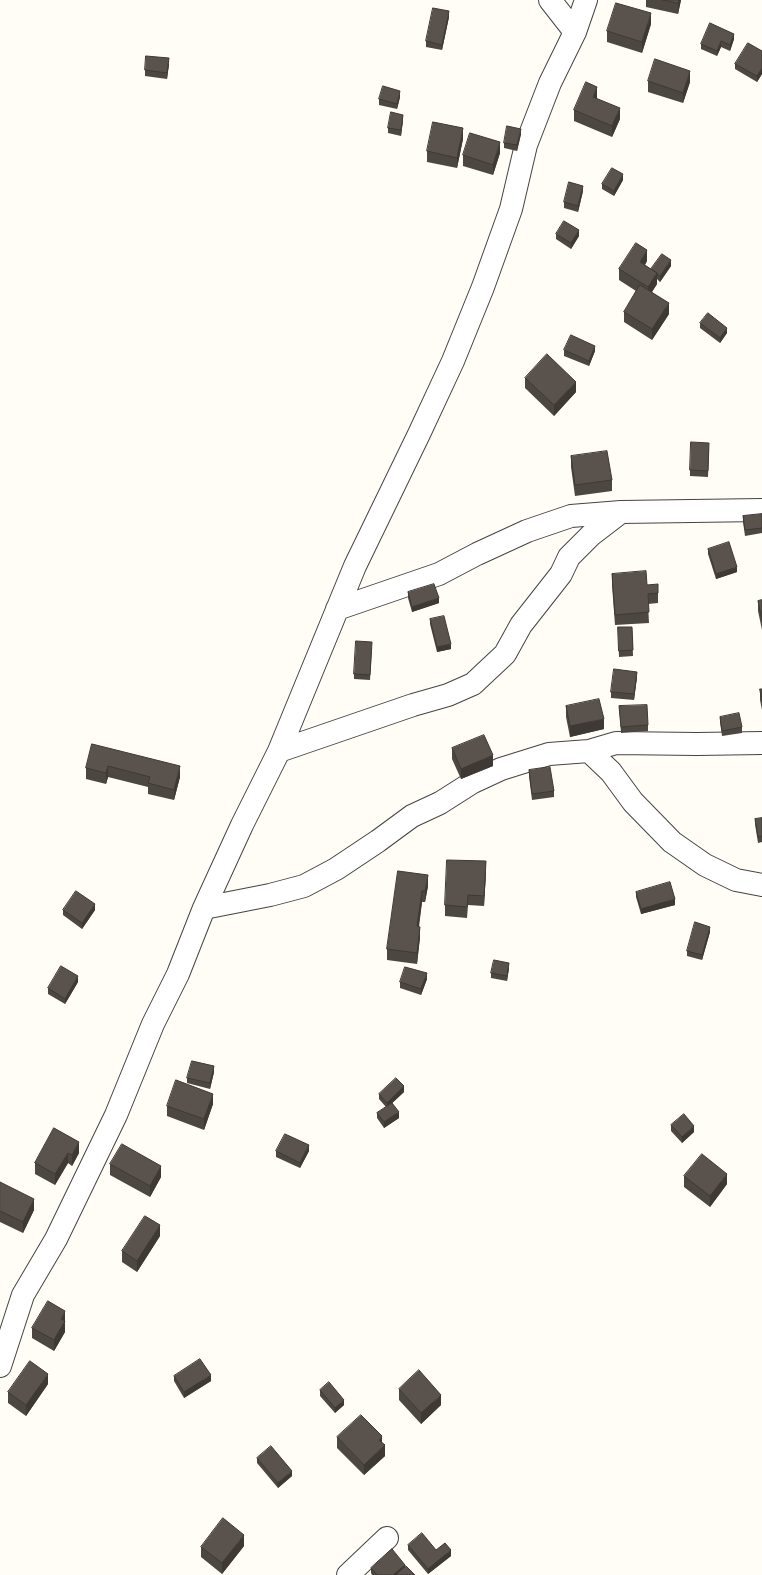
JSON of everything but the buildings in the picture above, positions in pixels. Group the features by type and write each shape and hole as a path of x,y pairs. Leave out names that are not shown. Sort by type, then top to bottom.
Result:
{"street":[{"path":"550,0 575,32"},
{"path":"0,1366 23,1295 56,1238 116,1115 152,1024 178,974 204,908 242,825 279,752 355,566 450,367 483,287 512,209 526,145 550,83 575,32 586,0"},
{"path":"337,609 439,574 477,554 535,528 571,516 621,512 762,510"},
{"path":"279,752 413,705 448,695 473,684 505,654 521,625 561,574 569,558 591,535 621,512"},
{"path":"204,908 270,895 304,886 336,869 412,816 440,803 473,782 501,769 549,754 589,750 616,743 697,744 762,742"},
{"path":"589,750 611,772 633,802 672,842 705,866 736,880 762,885"},
{"path":"348,1575 387,1538"}]}
